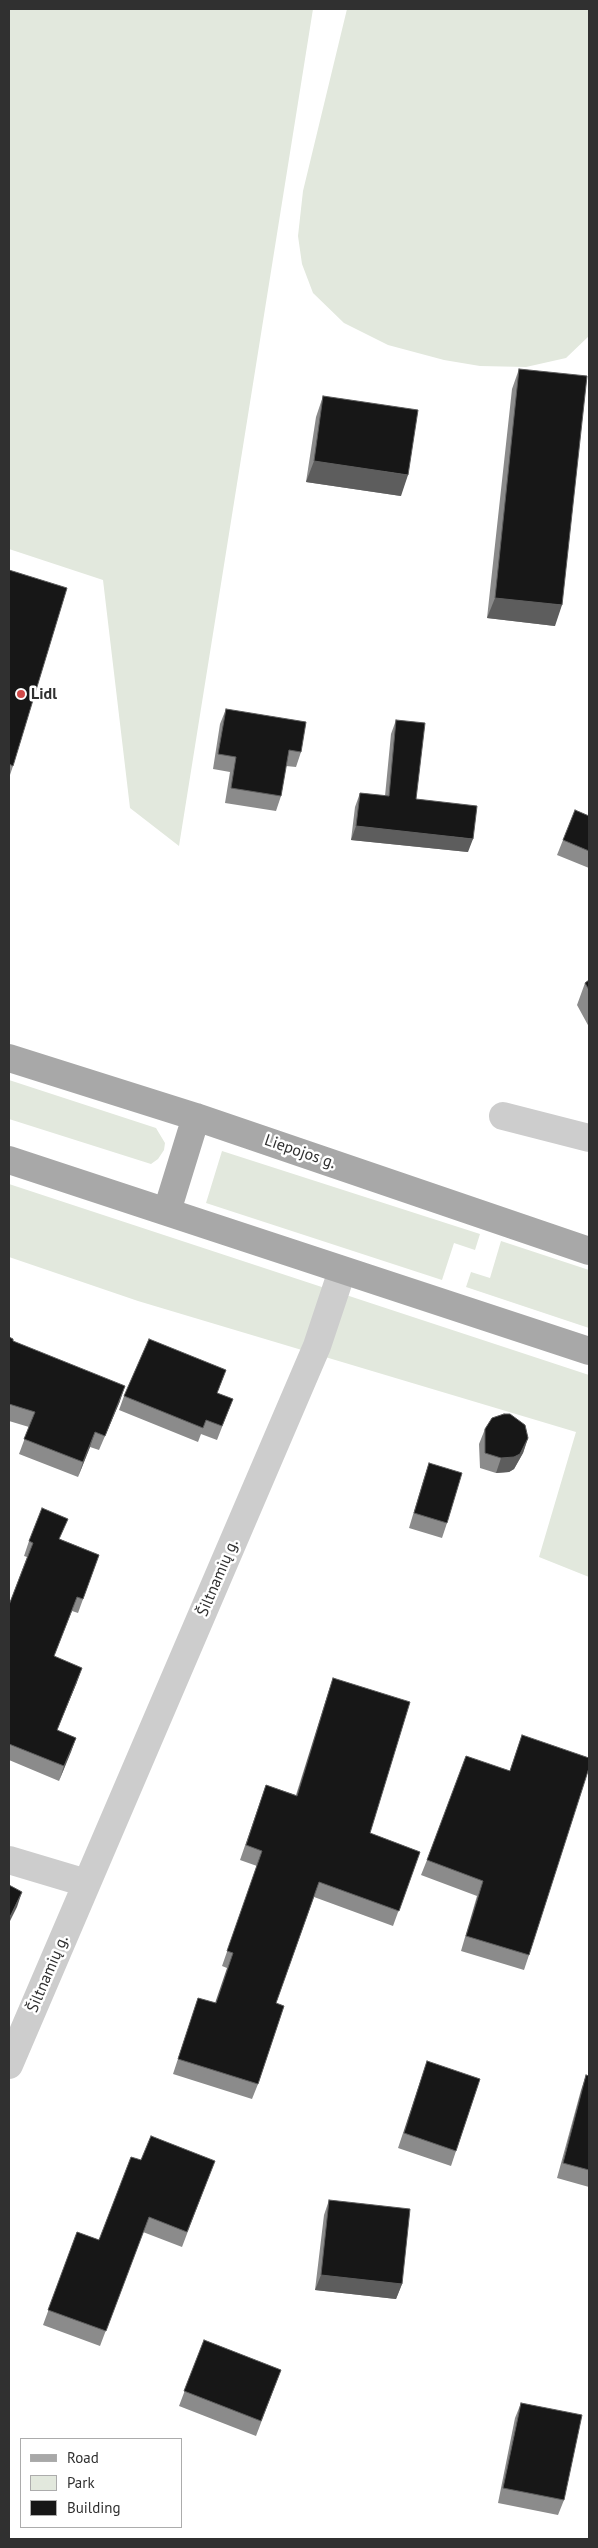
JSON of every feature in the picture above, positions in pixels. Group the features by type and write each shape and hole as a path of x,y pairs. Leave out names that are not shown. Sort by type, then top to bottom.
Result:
{"main road":[{"name":"Liepojos g.","path":"9,1058 196,1117 589,1251"},
{"path":"167,1211 196,1117"},
{"path":"9,1160 589,1351"}],"street":[{"path":"503,1116 589,1138"},
{"name":"Šiltnamių g.","path":"9,2065 313,1355 342,1271"},
{"path":"9,1860 86,1883"}],"green space":[{"path":"9,9 313,9 179,846 130,808 103,580 9,549"},
{"path":"347,9 589,9 589,336 566,358 526,367 480,366 444,360 388,345 344,323 313,293 302,264 298,236 303,191"},
{"path":"9,1080 156,1128 165,1143 164,1150 158,1159 151,1164 9,1119"},
{"path":"222,1151 480,1234 475,1250 454,1243 442,1280 206,1203"},
{"path":"9,1184 589,1375 589,1577 539,1557 576,1432 138,1301 9,1257"},
{"path":"501,1241 589,1270 589,1328 466,1287 471,1272 490,1278"}],"building":[{"path":"519,369 587,376 562,605 495,598"},
{"path":"323,396 418,410 408,475 314,461"},
{"name":"Lidl","path":"9,570 67,588 13,766 9,764"},
{"path":"226,709 306,722 301,752 289,750 281,796 231,788 236,757 218,754"},
{"path":"396,720 425,723 416,799 477,806 473,839 356,826 360,793 389,796"},
{"path":"575,810 589,816 589,851 563,840"},
{"path":"589,980 589,990 585,983"},
{"path":"9,1337 13,1341 125,1386 105,1436 95,1432 83,1462 24,1439 35,1412 9,1404"},
{"path":"149,1339 226,1370 217,1393 233,1399 222,1426 206,1420 203,1428 124,1396"},
{"path":"510,1414 525,1425 528,1438 520,1454 514,1457 501,1458 485,1453 485,1429 492,1418"},
{"path":"429,1463 462,1473 447,1523 414,1513"},
{"path":"42,1508 68,1519 59,1539 99,1555 83,1599 77,1597 54,1656 82,1668 57,1730 76,1738 64,1766 9,1744 9,1605 33,1543 29,1541"},
{"path":"333,1678 410,1702 370,1833 420,1852 399,1911 319,1882 276,2003 284,2006 258,2084 178,2059 198,1998 216,2003 233,1953 227,1951 262,1851 246,1845 266,1785 297,1796"},
{"path":"522,1735 589,1758 589,1768 529,1955 466,1936 483,1881 427,1860 466,1756 510,1771"},
{"path":"9,1885 22,1892 9,1919"},
{"path":"427,2061 480,2079 456,2151 404,2133"},
{"path":"586,2075 589,2076 589,2170 563,2163"},
{"path":"151,2136 215,2161 187,2232 149,2217 106,2331 48,2310 77,2232 99,2240 131,2157 141,2160"},
{"path":"329,2200 410,2209 402,2284 321,2275"},
{"path":"204,2340 281,2370 261,2421 184,2391"},
{"path":"521,2403 582,2415 564,2500 503,2488"}],"place":[{"name":"Lidl","path":"21,694"}]}
